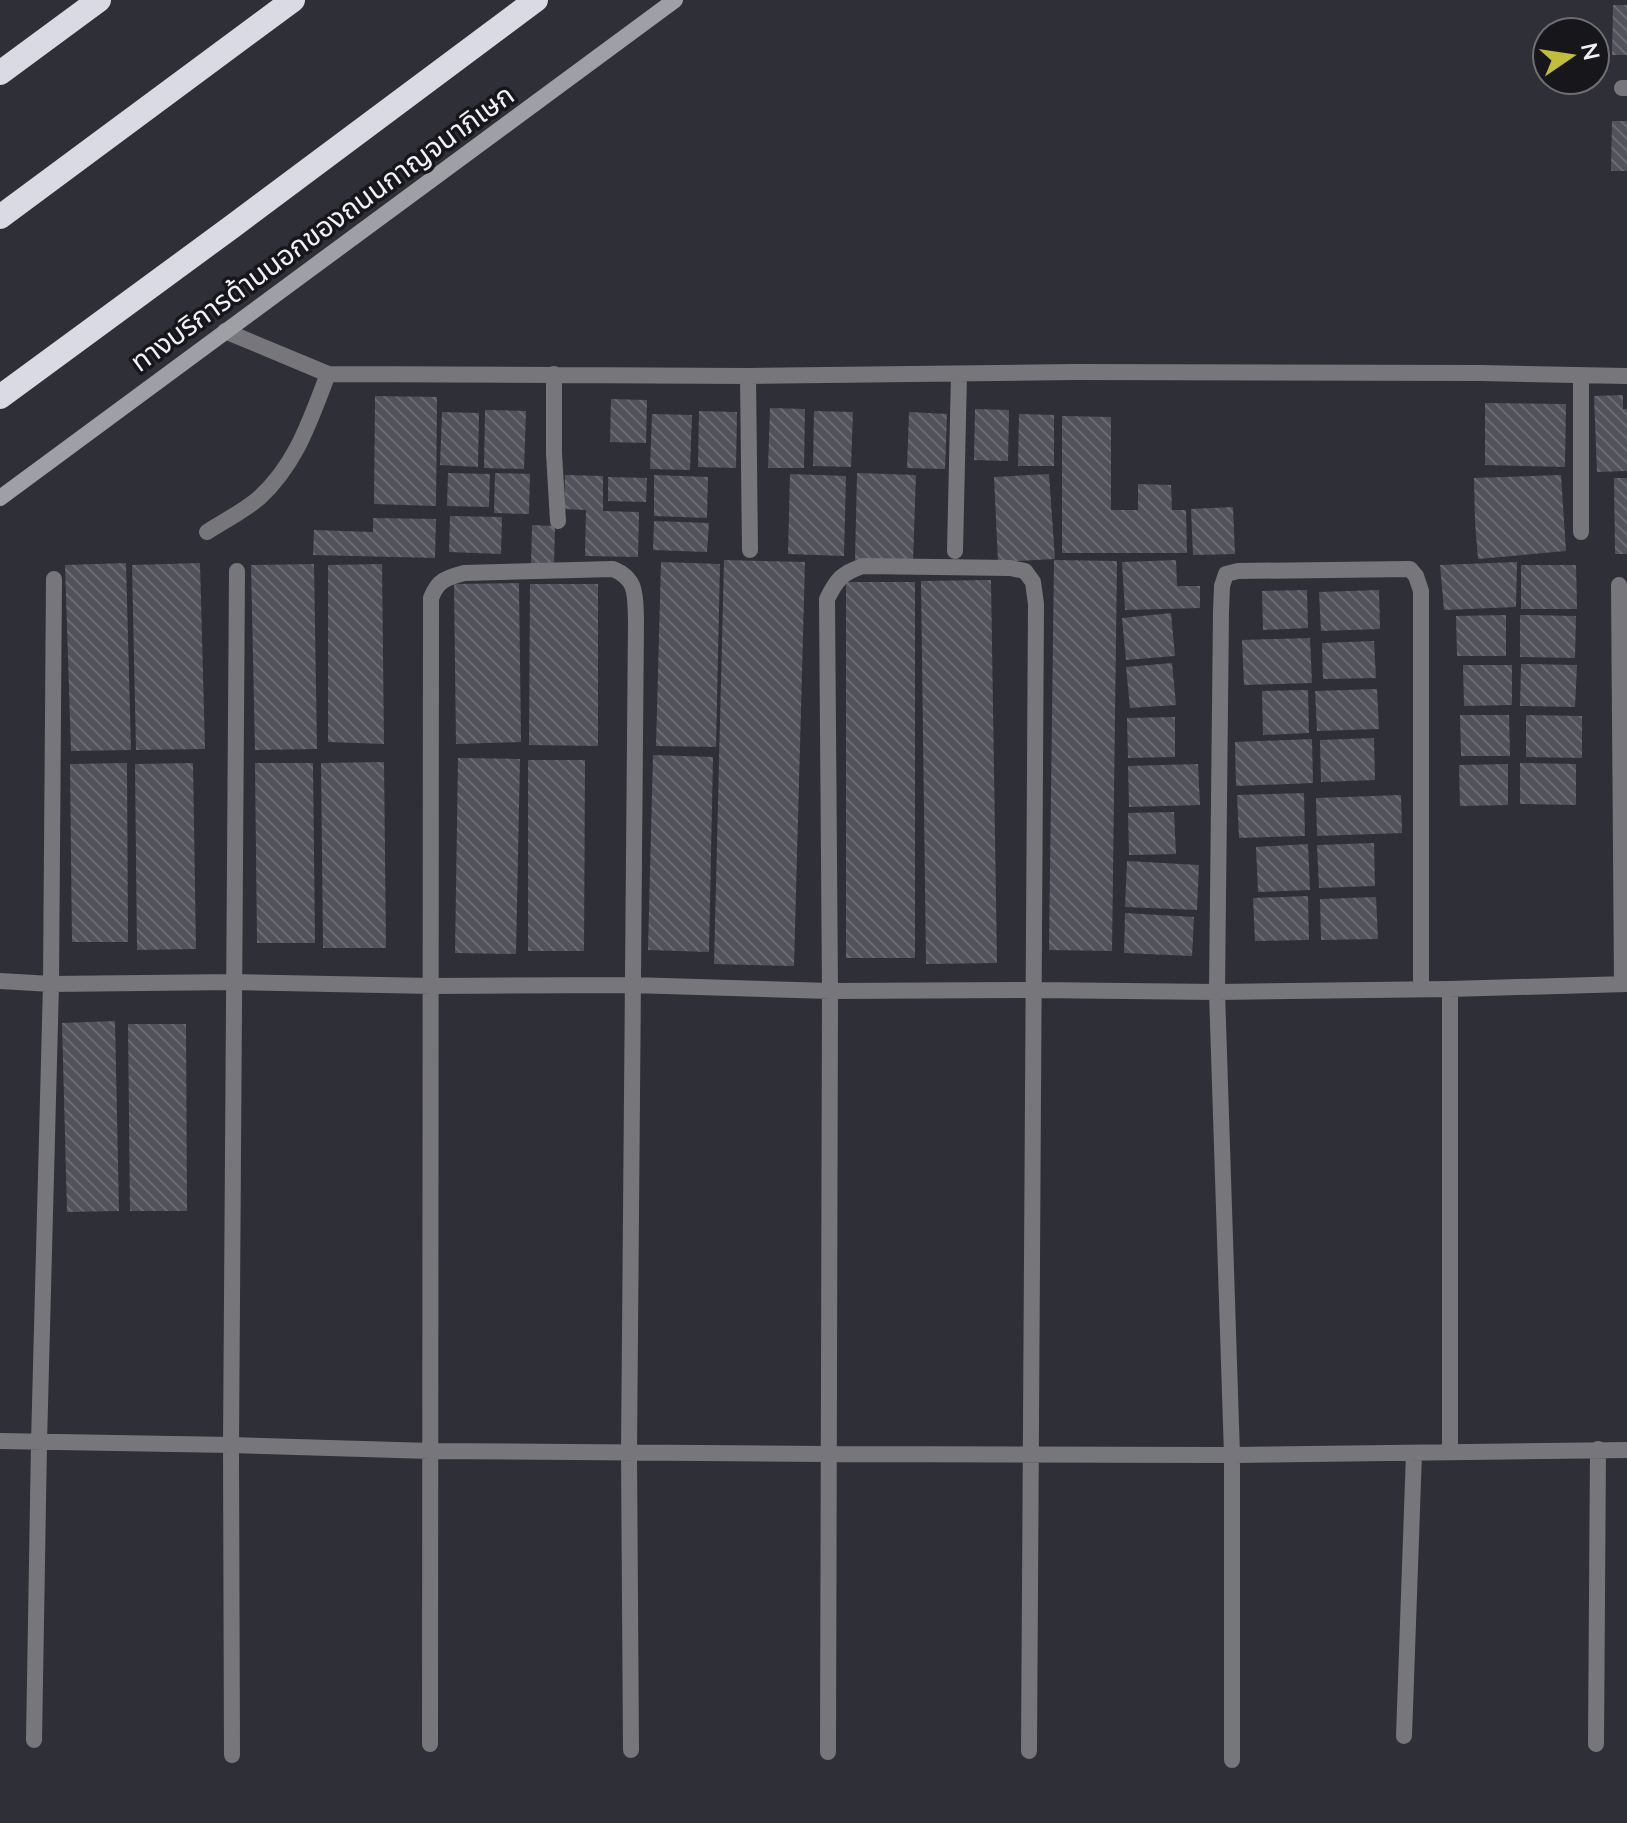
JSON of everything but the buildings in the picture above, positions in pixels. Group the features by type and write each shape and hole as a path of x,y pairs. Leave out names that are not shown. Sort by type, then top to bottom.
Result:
{"highway":[{"path":"0,73 99,0"},
{"path":"0,217 293,0"},
{"path":"0,397 536,0"}],"main road":[{"name":"ทางบริการด้านนอกของถนนกาญจนาภิเษก","path":"0,498 675,0"}],"street":[{"path":"225,331 328,374 748,376 1074,372 1627,376"},
{"path":"207,532 257,500 274,482 300,445 328,374"},
{"path":"554,374 558,521"},
{"path":"955,551 959,374"},
{"path":"748,376 750,550"},
{"path":"1581,377 1581,532"},
{"path":"828,1752 830,991 827,599 835,583 846,572 863,566 1010,568 1025,571 1033,582 1036,604 1035,990 1029,1751"},
{"path":"430,1744 431,598 435,587 448,577 464,573 613,569 624,573 633,586 635,598 629,1452 631,1750"},
{"path":"1232,1760 1232,1455 1217,992 1222,586 1226,574 1238,571 1410,569 1416,576 1421,591 1421,988"},
{"path":"232,1755 237,571"},
{"path":"34,1740 51,984 54,579"},
{"path":"0,981 51,984 235,982 432,986 632,985 830,991 1217,992 1624,984 1619,585"},
{"path":"1450,989 1450,1451"},
{"path":"0,1441 430,1451 828,1454 1232,1455 1627,1450"},
{"path":"1596,1744 1598,1449"},
{"path":"1404,1736 1414,1453"}]}
